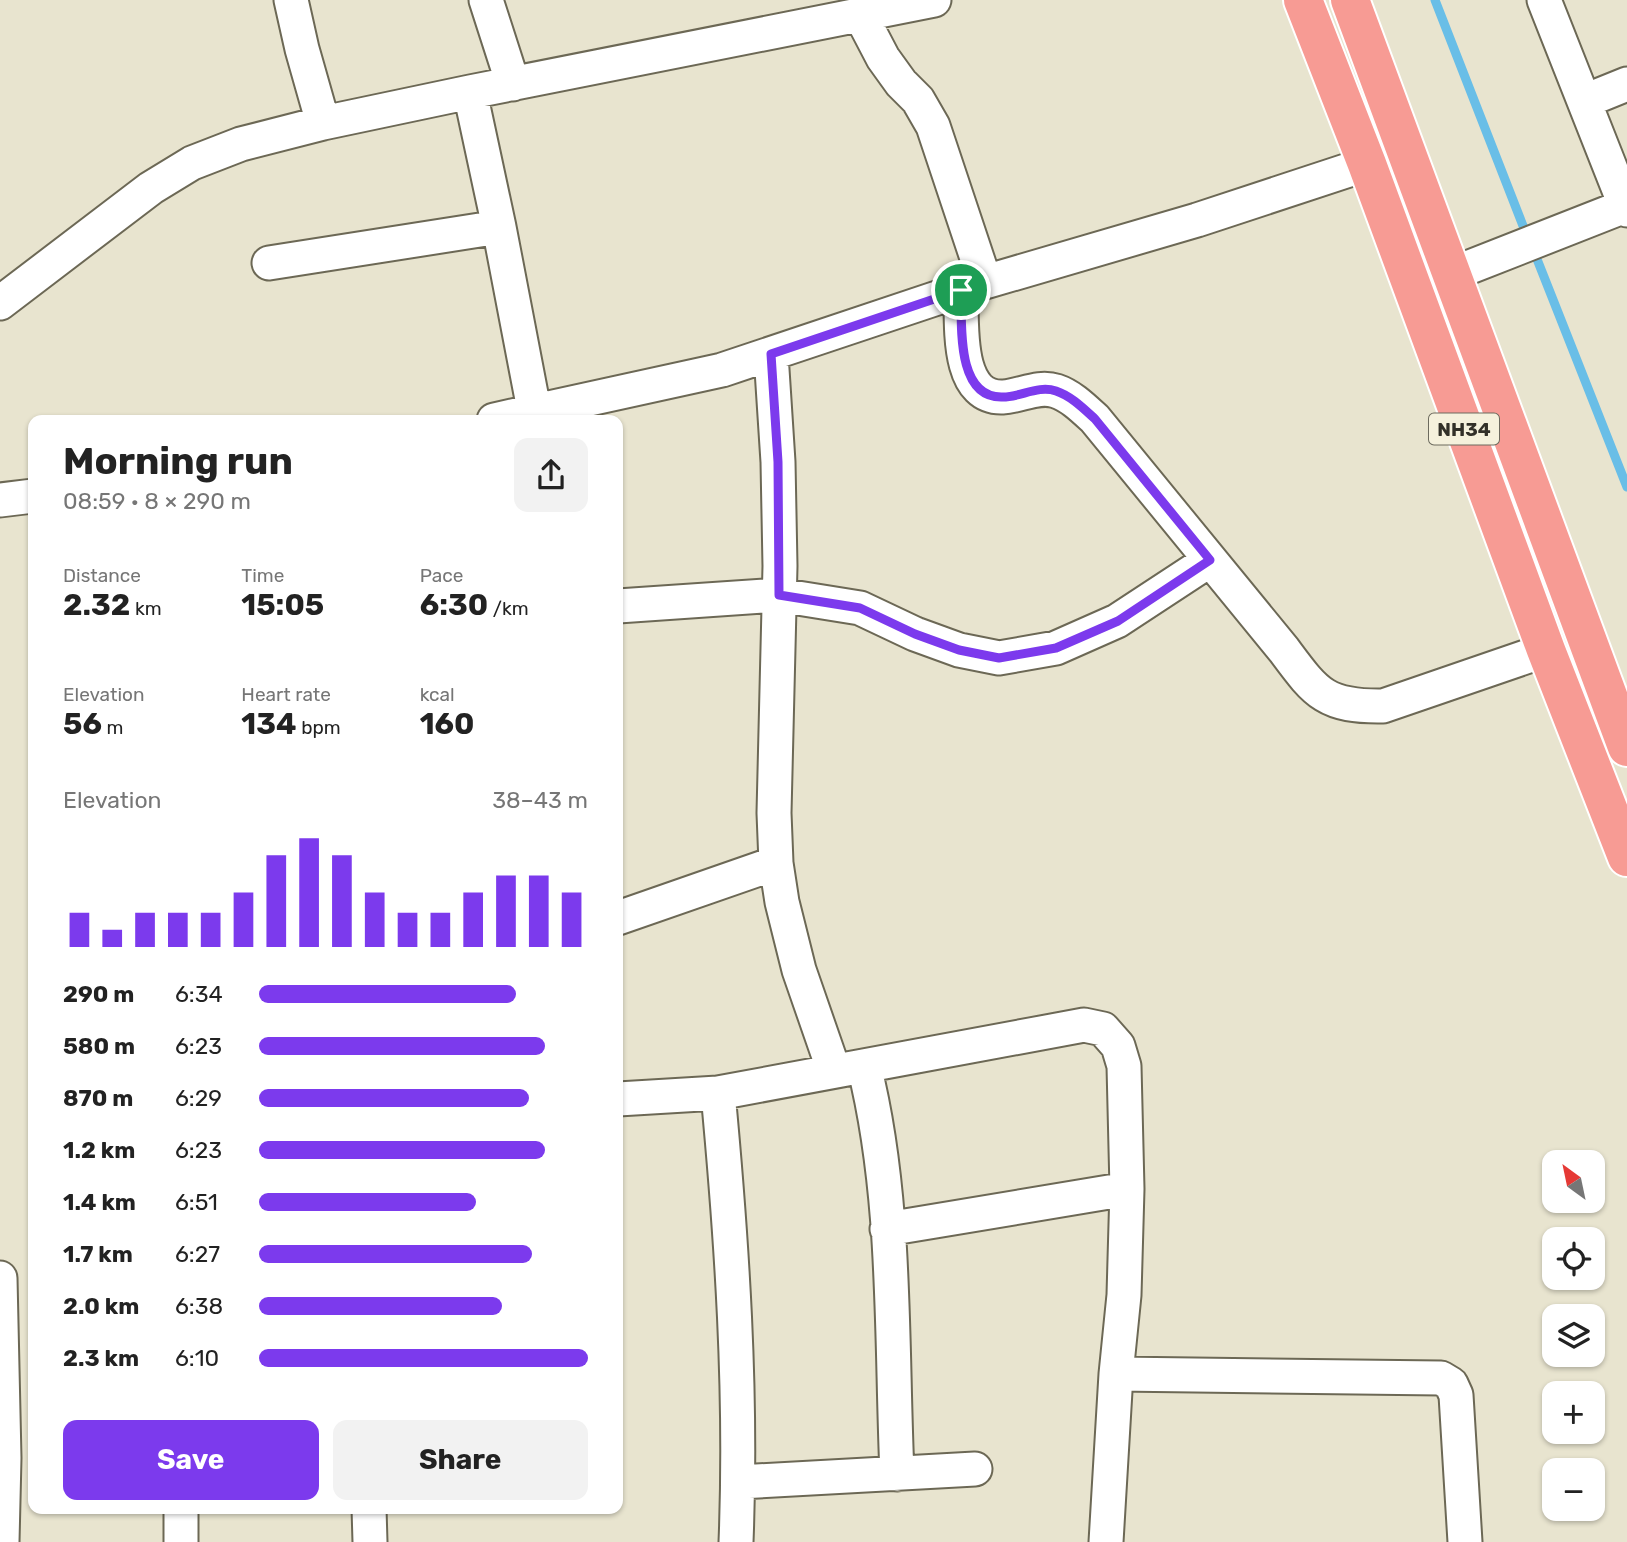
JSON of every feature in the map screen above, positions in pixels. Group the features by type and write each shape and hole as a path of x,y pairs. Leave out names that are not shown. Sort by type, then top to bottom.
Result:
{"highway":[{"name":"NH34","path":"1303,0 1367,164 1546,650 1627,857"},
{"name":"NH34","path":"1350,0 1627,747"}],"street":[{"path":"291,0 323,123"},
{"path":"486,0 513,83"},
{"path":"0,303 151,188 192,163 241,144 323,123 513,83 934,0"},
{"path":"1452,274 1626,208 1544,0"},
{"path":"860,14 883,58 901,83 918,100 933,126 973,286 963,350 969,374 981,391 1002,397 1030,390 1055,390 1076,402 1095,419 1308,683 1327,698 1355,706 1382,706 1546,650"},
{"path":"1586,102 1627,84"},
{"path":"470,92 536,415"},
{"path":"540,415 722,370 973,286 1197,220 1367,164"},
{"path":"269,263 499,227"},
{"path":"771,354 778,462 779,595 774,813 776,863 782,902 799,970 876,1118 887,1229 897,1474"},
{"path":"0,500 28,497"},
{"path":"623,606 779,595 860,608 915,634 959,650 999,658 1056,648 1118,621 1210,560"},
{"path":"623,916 776,863"},
{"path":"623,1099 718,1093 1084,1025 1103,1029 1118,1045 1124,1066 1127,1189 1124,1295 1116,1374 1106,1542"},
{"path":"718,1093 729,1218 739,1482 736,1542"},
{"path":"887,1229 1127,1189"},
{"path":"0,1279 2,1542"},
{"path":"1116,1374 1441,1378 1451,1384 1457,1395 1465,1542"},
{"path":"739,1482 975,1469"},
{"path":"181,1514 181,1542"},
{"path":"369,1514 370,1542"}],"waterway":[{"path":"1435,0 1527,236"},
{"path":"1533,249 1627,487"}],"route":[{"path":"961,290 963,350 969,374 981,391 1002,397 1030,390 1055,390 1076,402 1095,419 1210,560 1118,621 1056,648 999,658 959,650 915,634 860,608 779,595 778,462 771,354 961,290"}]}
